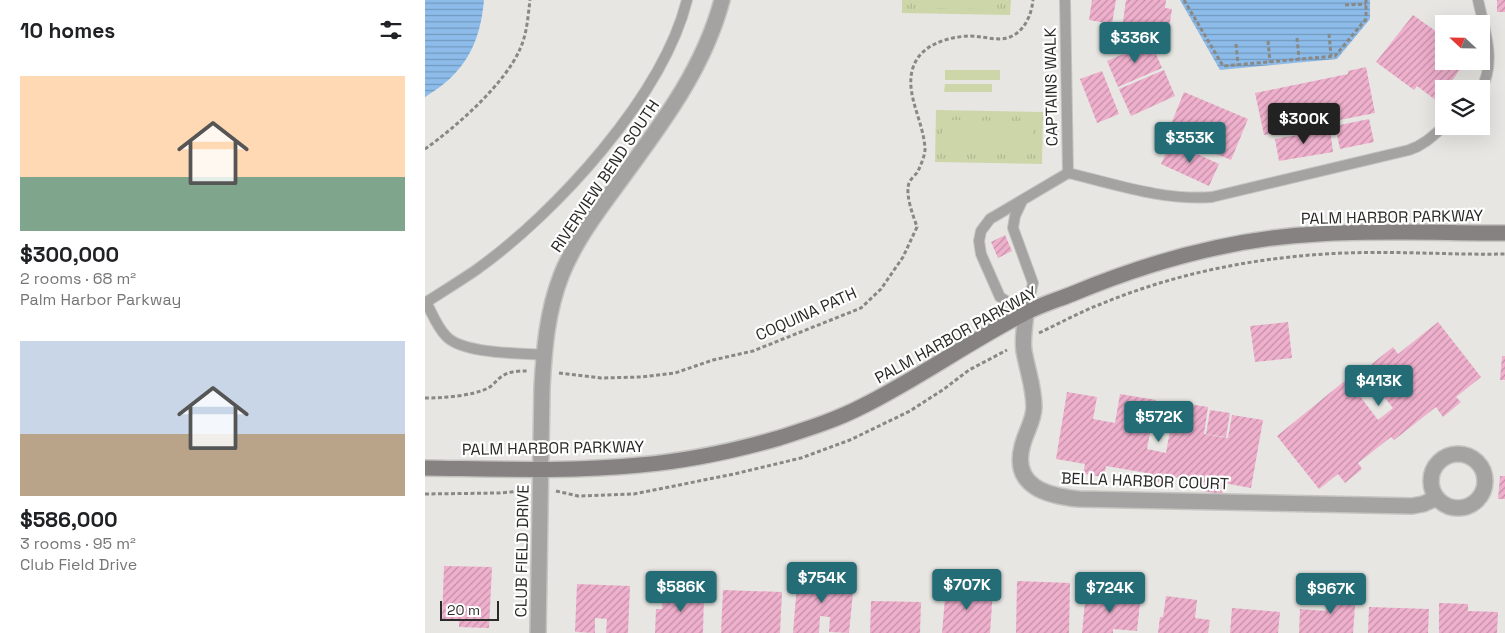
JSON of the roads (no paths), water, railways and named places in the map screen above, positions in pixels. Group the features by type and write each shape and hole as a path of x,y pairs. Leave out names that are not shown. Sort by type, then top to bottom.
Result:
{"street":[{"name":"RIVERVIEW BEND SOUTH","path":"541,469 544,355 552,307 561,276 568,260 597,213 660,126 690,78 713,29 722,0"},
{"name":"PALM HARBOR PARKWAY","path":"425,468 541,469 642,465 741,448 815,426 862,407 1026,312 1149,264 1248,242 1324,233 1505,233"},
{"name":"BELLA HARBOR COURT","path":"1026,312 1023,350 1030,375 1034,409 1021,449 1022,466 1030,484 1044,493 1079,499 1412,506 1437,498"},
{"name":"CLUB FIELD DRIVE","path":"538,633 541,469"}],"lane":[{"path":"544,355 461,346 446,336 425,303 477,269 523,232 592,161 624,122 660,66 671,45 687,0"},
{"name":"CAPTAINS WALK","path":"1065,0 1068,172"},
{"path":"1478,0 1489,61 1486,80"},
{"path":"1022,201 1015,216 1013,228 1033,283 1026,312 1000,296 981,254 979,241 981,231 990,219 1068,172 1161,195 1185,198 1213,197 1409,150 1419,146 1435,134"}],"water":[{"path":"425,0 484,0 479,31 468,57 450,78 425,97"},
{"path":"1180,0 1370,0 1370,19 1337,59 1220,70"}]}
